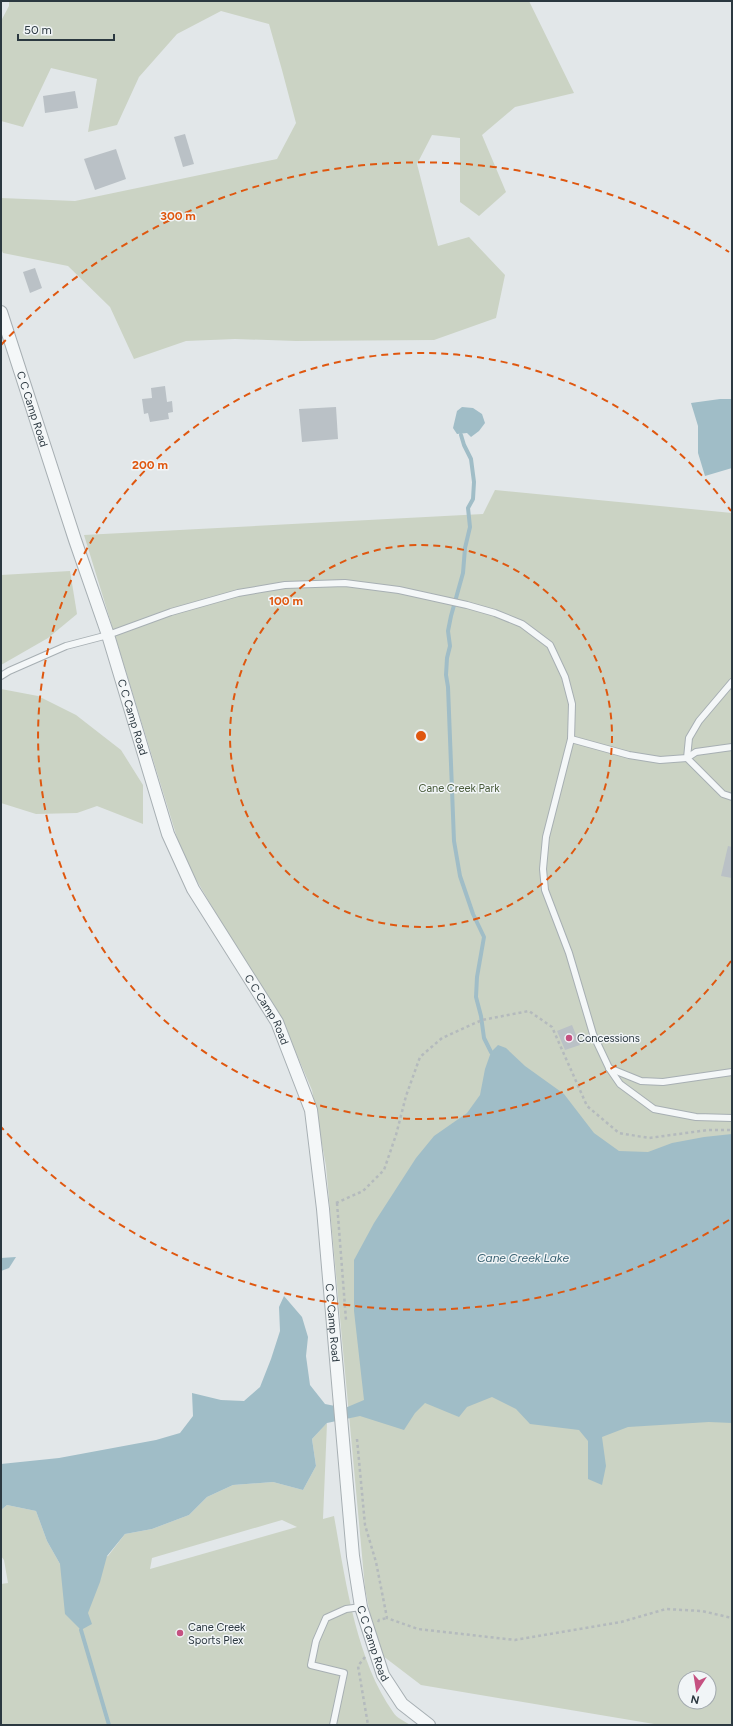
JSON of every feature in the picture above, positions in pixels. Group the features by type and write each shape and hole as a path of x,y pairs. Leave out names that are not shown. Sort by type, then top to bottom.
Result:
{"street":[{"name":"C C Camp Road","path":"1,312 75,540 108,635 168,834 193,889 277,1022 311,1110 323,1209 353,1556 362,1607 383,1675 402,1704 429,1725"}],"lane":[{"path":"1,676 66,646 108,635 171,612 238,593 286,585 345,583 399,590 467,605 495,613 522,624 550,645 565,677 572,704 571,739 546,837 543,869 545,890 569,953 594,1034 609,1068 620,1084 654,1109 696,1117 732,1118"},
{"path":"687,758 689,738 699,721 732,682"},
{"path":"571,739 629,756 660,760 687,758 696,752 732,747"},
{"path":"687,758 723,794 732,797"},
{"path":"609,1068 640,1081 663,1082 732,1072"},
{"path":"333,1725 344,1673 311,1665 316,1641 326,1618 346,1609 362,1607"}],"path":[{"path":"323,1209 363,1191 384,1170 396,1135 406,1096 420,1057 442,1038 482,1020 529,1011 552,1027 587,1106 619,1133 649,1138 708,1130 732,1130"},
{"path":"337,1203 346,1321"},
{"path":"356,1434 365,1525 376,1562 387,1618 418,1629 515,1640 620,1622 666,1609 702,1611 732,1618"}],"green space":[{"path":"9,1 529,1 574,93 515,107 482,135 506,192 479,216 460,202 460,138 432,135 417,164 438,246 469,237 505,275 496,318 434,340 296,341 235,339 186,341 134,359 110,307 68,266 3,253 1,249 1,198 75,201 277,159 296,123 269,24 221,11 177,34 139,77 117,125 88,132 97,79 51,68 23,127 1,121 1,21 9,6"},
{"name":"Cane Creek Park","path":"495,490 732,513 732,1725 660,1725 421,1685 383,1656 373,1629 365,1588 326,1166 312,1090 281,1018 228,934 183,857 84,535 483,514"},
{"path":"70,571 77,614 48,638 1,665 1,575"},
{"path":"1,689 38,696 76,715 121,750 143,785 143,824 97,806 77,813 36,814 1,803"},
{"name":"Cane Creek Sports Plex","path":"327,1423 323,1519 334,1516 354,1618 370,1668 380,1691 394,1714 410,1725 1,1725 1,1584 8,1583 4,1560 1,1556 1,1510 7,1505 36,1511 47,1541 60,1564 108,1556 125,1534 152,1529 189,1515 207,1497 233,1485 273,1482 303,1490 316,1466 312,1439","holes":["282,1520 297,1527 150,1569 152,1558"]}],"water":[{"path":"732,399 732,468 705,476 698,453 698,426 691,403"},
{"path":"462,407 473,408 482,414 485,423 479,431 471,437 467,433 457,434 453,428 457,411"},
{"name":"Cane Creek Lake","path":"498,1045 506,1048 525,1066 564,1094 594,1133 619,1151 648,1152 672,1143 732,1134 732,1423 709,1422 628,1427 602,1437 606,1466 602,1485 588,1479 588,1441 579,1430 530,1424 516,1409 492,1397 467,1407 459,1417 425,1403 415,1413 404,1430 360,1416 327,1423 312,1439 316,1466 303,1490 273,1482 233,1485 207,1497 189,1515 152,1529 125,1534 107,1556 100,1582 88,1613 92,1624 81,1630 65,1614 60,1564 47,1541 36,1511 7,1505 1,1510 1,1464 59,1458 156,1440 180,1433 193,1416 192,1393 221,1400 244,1401 260,1387 271,1359 280,1331 279,1307 284,1296 302,1317 308,1337 306,1356 310,1385 325,1404 345,1408 364,1400 354,1311 354,1260 374,1223 416,1158 434,1136 467,1113 480,1095 485,1069 491,1052"},
{"path":"16,1257 9,1268 1,1271 1,1258"}],"building":[{"path":"75,91 78,108 45,113 43,96"},
{"path":"185,134 194,164 183,167 174,137"},
{"path":"116,149 126,179 95,190 84,159"},
{"path":"35,268 42,288 30,293 23,272"},
{"path":"165,386 167,402 172,401 173,412 168,413 169,419 150,422 148,413 144,414 142,399 152,398 151,388"},
{"path":"336,407 338,439 302,442 299,409"},
{"path":"728,846 732,847 732,878 721,876"},
{"name":"Concessions","path":"572,1025 580,1045 565,1050 557,1031"}],"waterway":[{"path":"461,435 471,459 474,482 473,499 468,508 470,527 465,548 463,573 448,631 450,646 447,658 446,675 448,687 454,841 460,876 473,914 484,937 477,977 476,997 481,1016 484,1038 491,1052"},
{"path":"81,1630 109,1725"}],"place":[{"name":"Concessions","path":"569,1038"},
{"name":"Cane Creek Sports Plex","path":"180,1633"}]}
